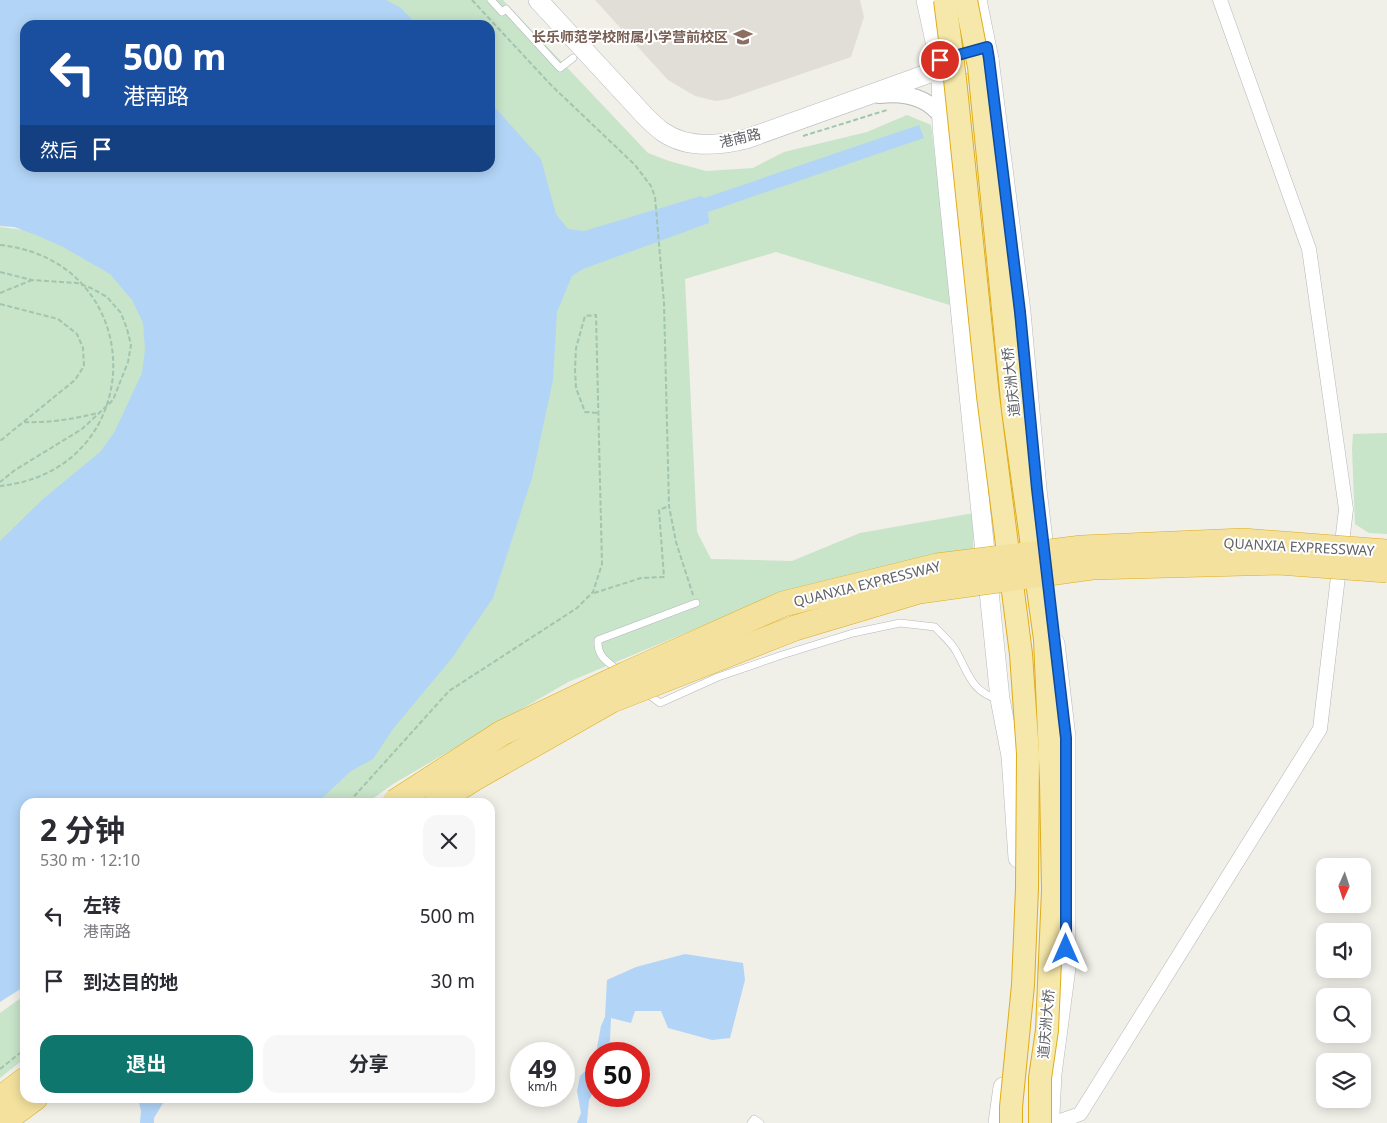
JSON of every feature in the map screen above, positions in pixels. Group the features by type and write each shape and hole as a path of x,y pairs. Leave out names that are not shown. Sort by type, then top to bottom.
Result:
{"highway":[{"name":"道庆洲大桥","path":"944,0 956,79 988,396 1021,654 1028,754 1027,888 1023,985 1011,1123"},
{"name":"道庆洲大桥","path":"966,0 979,67 1013,410 1045,639 1053,890 1047,1030 1040,1078 1040,1123"},
{"name":"QUANXIA EXPRESSWAY","path":"401,798 502,733 626,674 783,604 938,566 1082,548 1243,541 1387,552"},
{"name":"QUANXIA EXPRESSWAY","path":"443,798 473,778 612,700 795,628 919,591 1092,567 1278,562 1387,570"},
{"path":"0,1099 20,1084"},
{"path":"2,1123 28,1103"}],"main road":[{"name":"港南路","path":"538,0 645,116 664,133 690,144 722,145 746,140 866,96 941,65"},
{"name":"港南路","path":"553,0 654,110 672,125 690,134 717,134 744,130 941,65 988,53"},
{"path":"926,0 941,65 942,117 949,199 1000,699 1011,756 1018,866 1016,977 998,1123"},
{"path":"977,0 988,53 1020,312 1037,489 1066,738 1066,968 1052,1074 1050,1123"}],"street":[{"path":"1054,1123 1080,1114 1320,729 1346,509 1310,249 1220,0"},
{"path":"866,96 888,94 911,96 934,106 942,117"}],"lane":[{"path":"491,0 502,12 506,9 560,68 573,58"},
{"path":"696,603 598,640 598,650 603,659 660,704 718,677 782,654 853,633 900,623 935,627 955,649 968,675 978,689 987,696 1000,699"},
{"path":"751,1123 754,1119 760,1123"}],"path":[{"path":"472,0 491,20"},
{"path":"495,25 551,85 635,165 651,186 657,204 664,303 669,506 676,542 696,603"},
{"path":"796,138 890,108"},
{"path":"0,245 17,247 38,253 57,263 74,276 89,292 101,310 109,330 114,373 103,415 93,434 79,451 43,475 23,482 0,484"},
{"path":"0,272 32,280 76,283 92,288 107,297 121,313 131,345 128,362 113,400 67,439 26,463 0,484"},
{"path":"0,293 32,280"},
{"path":"0,304 58,319 77,334 83,348 84,366 74,380 0,441"},
{"path":"353,798 449,691 578,608 591,594 602,564 596,315 585,316 576,348 575,368 576,388 585,412 598,413"},
{"path":"24,422 67,420 100,412"},
{"path":"591,594 641,578 664,577 659,510 669,506"},
{"path":"0,1069 20,1054"}],"shaded area":[{"name":"长乐师范学校附属小学营前校区","path":"595,0 860,0 864,17 851,57 728,99 716,101 695,96 668,80"}],"green space":[{"path":"349,0 503,0 648,153 706,171 753,168 784,152 867,132 907,115 931,125 953,306 776,252 685,279 697,532 711,559 792,561 860,533 974,513 973,552 750,606 568,682 393,784 374,798 291,798 528,445 495,156 495,20 398,20"},
{"path":"0,227 55,234 131,283 160,350 122,448 0,556"},
{"path":"1387,433 1387,534 1369,533 1355,524 1353,434"},
{"path":"20,999 20,1062 0,1078 0,1013"}],"water":[{"path":"0,0 386,0 401,8 412,20 20,20 20,172 495,172 495,108 541,159 556,214 568,229 584,231 701,196 704,198 919,125 924,138 708,212 709,223 583,269 572,276 557,312 553,380 532,478 493,598 452,658 393,729 373,759 351,771 322,798 20,798 20,989 0,1002 0,541 43,499 100,452 114,433 142,373 145,349 143,323 132,300 110,274 63,247 36,235 14,227 0,226"},
{"path":"685,954 743,963 745,980 730,1038 712,1040 668,1028 661,1011 635,1011 631,1023 611,1018 610,1042 598,1042 605,1017 607,980 636,967"},
{"path":"585,1071 585,1107 588,1107 587,1123 577,1123 581,1113 577,1091 580,1076"},
{"path":"139,1103 163,1103 154,1118 154,1123 140,1123 141,1111"}],"place":[{"name":"长乐师范学校附属小学营前校区","path":"743,37"}],"route":[{"path":"940,60 987,47 1020,312 1037,489 1066,738 1066,949"}]}
